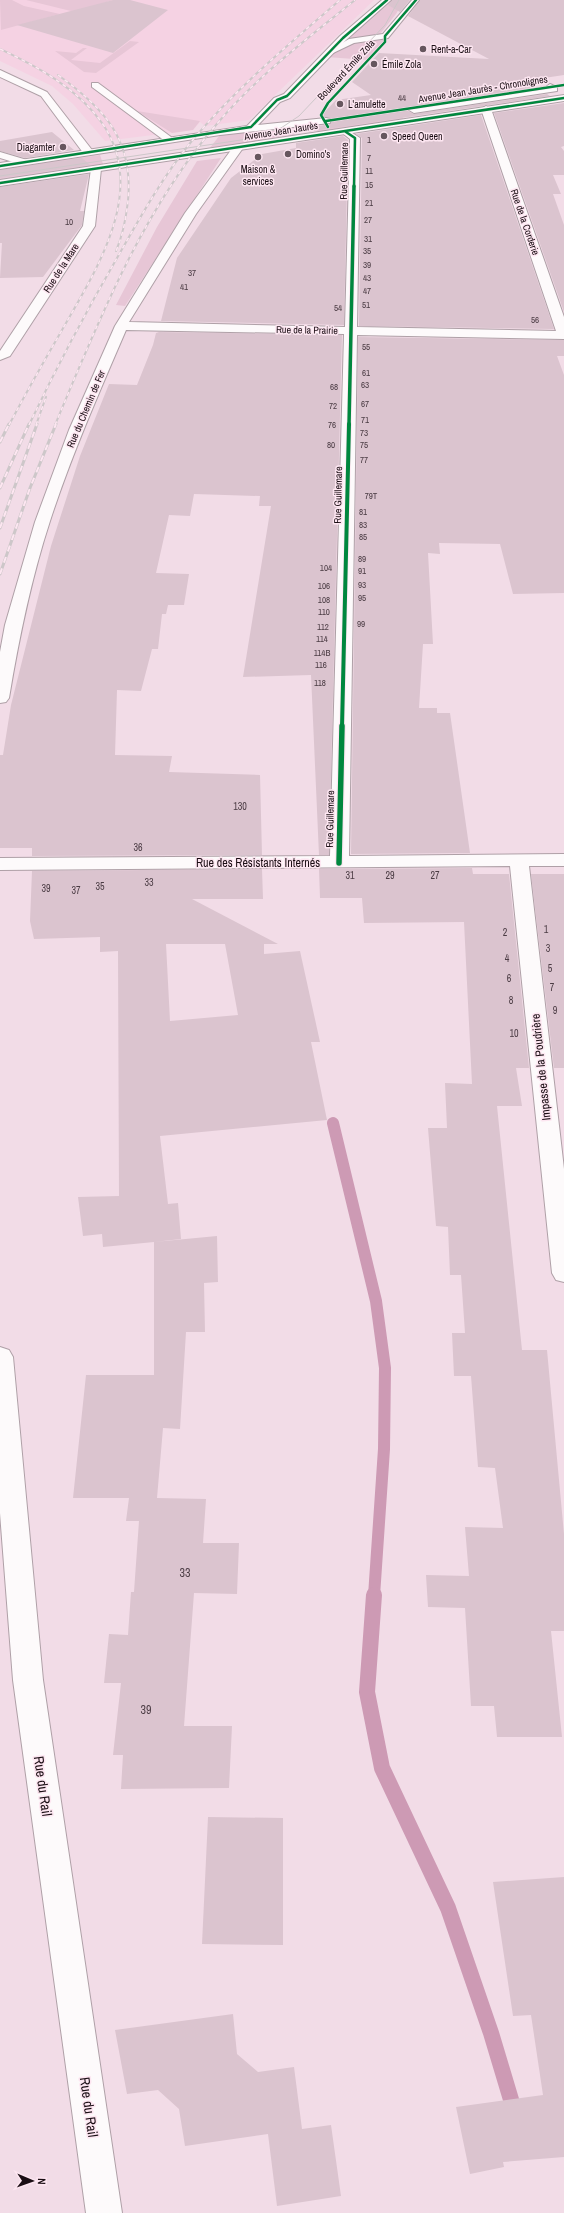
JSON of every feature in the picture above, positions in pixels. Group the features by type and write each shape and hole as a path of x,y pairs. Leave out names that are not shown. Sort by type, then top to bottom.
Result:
{"street":[{"name":"Boulevard Émile Zola","path":"251,127 277,100 287,96 331,52 342,38 387,0"},
{"path":"0,73 44,94 88,152"},
{"name":"Avenue Jean Jaurès","path":"0,166 251,127 326,121 564,85"},
{"name":"Boulevard Émile Zola","path":"276,125 272,119 288,101 287,96"},
{"name":"Avenue Jean Jaurès","path":"0,184 564,98"},
{"name":"Avenue Jean Jaurès - Chronolignes","path":"413,109 425,119"},
{"name":"Rue de la Corderie","path":"486,110 564,335"},
{"path":"276,125 291,131 322,135"},
{"name":"Rue Guillemare","path":"339,863 352,332 355,138 346,132"},
{"name":"Rue du Chemin de Fer","path":"0,698 13,625 42,522 76,430 121,326 191,213 238,148"},
{"path":"0,155 23,162"},
{"name":"Rue de la Mare","path":"0,356 5,353 89,226 96,169"},
{"name":"Rue de la Prairie","path":"121,326 352,332 564,335"},
{"name":"Impasse de la Poudrière","path":"519,860 564,1273"},
{"name":"Rue des Résistants Internés","path":"0,864 339,863 564,860"},
{"name":"Rue du Rail","path":"0,1357 28,1680 104,2213"}],"lane":[{"name":"Boulevard Émile Zola","path":"331,52 352,41 385,36 416,0"},
{"path":"96,85 168,139"}],"shaded area":[{"path":"0,0 374,0 249,120 205,126 200,122 193,130 105,141 73,104 52,86 0,61"},
{"path":"0,0 12,0 24,6 60,14 1,30"},
{"path":"26,0 113,0 75,12"},
{"path":"387,0 404,0 396,14 380,34 347,39"},
{"path":"387,39 368,60 326,57 349,44"},
{"path":"130,41 139,42 96,73 84,72 55,51 76,53 83,48 87,48 71,60 100,63"},
{"path":"137,111 200,121 193,130 172,133"},
{"path":"402,113 403,119 322,132 292,128 326,126"},
{"path":"255,127 296,134 278,142 206,153 223,131"},
{"path":"100,155 103,164 0,180 0,169"},
{"path":"221,158 125,306 116,305 157,227 197,161"}],"building":[{"path":"113,0 130,0 168,10 113,53 17,25"},
{"path":"392,0 410,0 400,12 388,5"},
{"path":"420,0 564,0 564,75 524,81 535,87 414,106 408,111 414,114 547,94 550,96 306,132 311,127 331,124 330,118 320,117 336,100 371,95 352,82 379,53 489,59 408,16"},
{"path":"564,103 564,146 561,147 564,151 564,175 553,175 561,194 553,194 564,225 564,312 494,113"},
{"path":"481,115 554,329 359,326 362,138 356,134"},
{"path":"52,132 74,150 25,158 0,151 0,141"},
{"path":"343,136 348,140 344,325 161,321 177,258 231,178 262,154 296,148 296,143"},
{"path":"82,158 90,165 0,178 0,170"},
{"path":"89,174 80,211 84,211 82,225 43,277 0,278 2,243 0,243 0,187"},
{"path":"156,333 342,335 329,855 319,855 311,675 243,677 271,506 259,506 260,496 194,494 190,516 169,515 156,573 189,574 184,605 168,605 166,614 162,614 158,649 152,649 141,691 117,690 115,755 172,756 169,772 260,775 262,855 32,856 32,848 0,848 0,755 3,755 11,705 51,546 80,456 109,384 137,385 153,345"},
{"path":"358,337 564,340 564,356 557,356 564,375 564,593 513,594 500,544 439,543 440,554 428,553 433,644 423,644 419,708 437,708 437,713 450,713 470,853 351,854"},
{"path":"472,868 473,874 509,874 529,1068 516,1068 522,1106 497,1106 522,1350 547,1350 564,1534 564,1631 551,1631 562,1737 497,1737 494,1706 471,1706 465,1608 428,1607 426,1575 469,1576 465,1527 503,1528 495,1468 478,1467 471,1376 454,1376 452,1333 465,1333 461,1275 450,1275 448,1227 436,1226 428,1128 447,1128 445,1083 472,1084 464,922 364,923 362,898 320,898 319,869"},
{"path":"262,869 263,899 192,899 278,944 264,944 264,954 300,951 320,1042 311,1042 327,1120 160,1136 168,1204 178,1203 181,1239 103,1247 102,1234 83,1236 78,1197 119,1196 118,951 100,952 100,937 34,939 30,921 32,871","holes":["166,944 225,944 238,1015 170,1021"]},
{"path":"531,874 564,874 564,1068 554,1068"},
{"path":"217,1236 218,1282 204,1283 205,1332 186,1332 180,1429 163,1428 157,1498 206,1499 203,1543 239,1543 237,1594 194,1593 184,1726 232,1726 229,1788 121,1789 123,1755 113,1755 121,1683 104,1683 109,1634 128,1635 131,1592 134,1592 139,1521 126,1521 129,1498 73,1498 86,1375 154,1375 154,1242"},
{"path":"208,1817 283,1818 283,1945 202,1944"},
{"path":"564,1877 564,2157 503,2162 504,2167 470,2174 456,2107 543,2095 531,2015 513,2016 493,1882"},
{"path":"233,2014 237,2054 258,2072 294,2067 302,2129 331,2125 341,2196 277,2206 268,2134 185,2146 179,2109 158,2090 127,2094 115,2030"}],"waterway":[{"path":"333,1123 376,1301 385,1368 384,1449 374,1596"},
{"path":"374,1595 367,1692 382,1768 448,1908 491,2033 515,2113"}],"tram line":[{"path":"0,176 241,140 281,128 299,116 385,25 399,0"}],"railway":[{"path":"29,425 62,359 109,272 154,195 181,155 208,123 244,86 340,0"},
{"path":"55,425 105,307 124,269 144,231 190,158 231,107 282,59 355,0"},
{"path":"0,49 42,71 81,99 102,123 115,149 120,175 119,202 112,229 102,256 9,425"},
{"path":"58,75 74,87 102,113 121,143 129,179 128,201 121,239 116,251"},
{"path":"36,425 46,397"},
{"path":"0,442 9,424"},
{"path":"0,488 29,424"},
{"path":"0,528 37,424"},
{"path":"0,574 30,488 56,424"}],"cycle path":[{"path":"0,166 251,127 277,100 287,96 343,38 387,0"},
{"path":"328,127 321,115 328,103 385,42 385,36 416,0"},
{"path":"326,121 564,85"},
{"path":"0,183 564,98"},
{"path":"339,863 355,138 346,132"}],"place":[{"name":"Rent-a-Car","path":"423,49"},
{"name":"Émile Zola","path":"374,64"},
{"name":"L'amulette","path":"340,104"},
{"name":"Speed Queen","path":"384,136"},
{"name":"Diagamter","path":"63,147"},
{"name":"Domino's","path":"288,154"},
{"name":"Maison & services","path":"258,157"}]}
